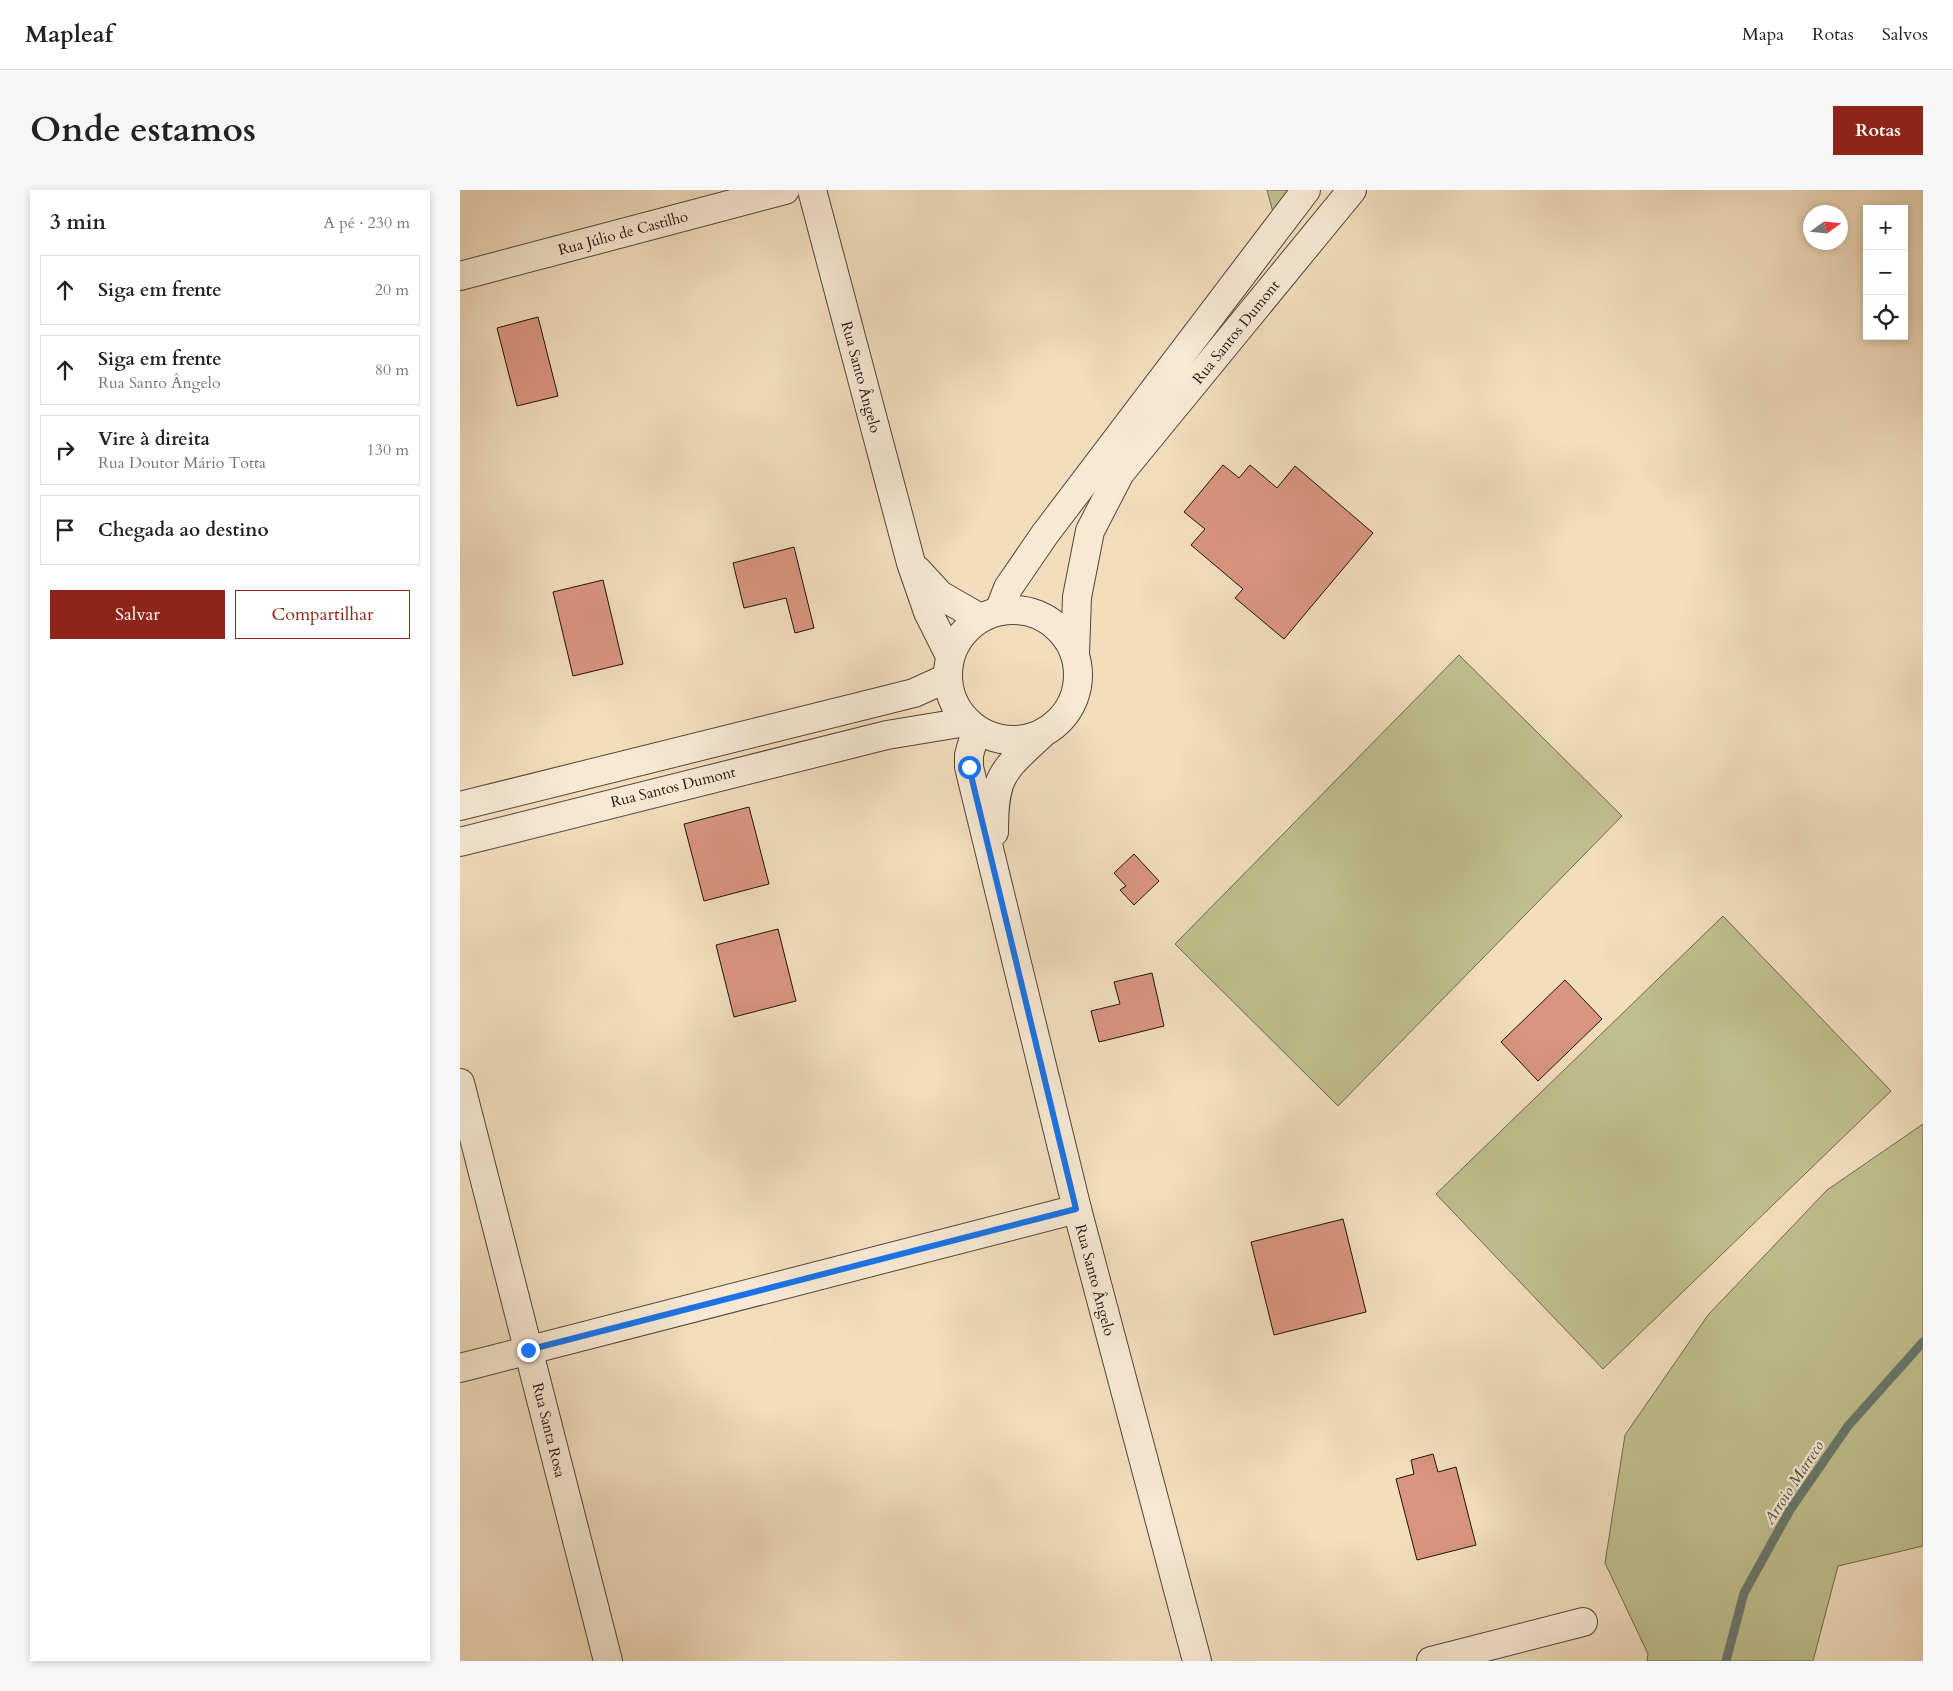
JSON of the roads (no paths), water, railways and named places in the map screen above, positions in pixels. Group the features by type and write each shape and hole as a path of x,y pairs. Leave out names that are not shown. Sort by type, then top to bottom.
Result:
{"street":[{"name":"Rua Júlio de Castilho","path":"460,276 785,190"},
{"name":"Rua Santo Ângelo","path":"812,190 911,564 948,667"},
{"name":"Rua Santos Dumont","path":"1111,467 1306,190"},
{"name":"Rua Santos Dumont","path":"1111,467 1352,190"},
{"path":"1042,734 1020,740 997,739 971,726 953,702 948,667 961,635 989,614 1046,534 1111,467"},
{"path":"994,868 994,804 1000,776 1042,734 1058,723 1073,700 1078,673 1075,654 1077,597 1090,531 1111,467"},
{"path":"911,564 940,595 989,614 1018,610 1037,614 1053,624 1066,637 1075,654"},
{"path":"460,806 914,693 948,667"},
{"path":"971,726 969,767 994,868"},
{"name":"Rua Santos Dumont","path":"460,842 887,735 971,726"},
{"name":"Rua Santo Ângelo","path":"994,868 1076,1209 1197,1661"},
{"name":"Rua Santa Rosa","path":"460,1083 608,1661"},
{"path":"460,1368 1076,1209"},
{"path":"1431,1661 1583,1622"}],"waterway":[{"name":"Arroio Marreco","path":"1726,1661 1744,1593 1790,1510 1848,1426 1923,1342"}]}
